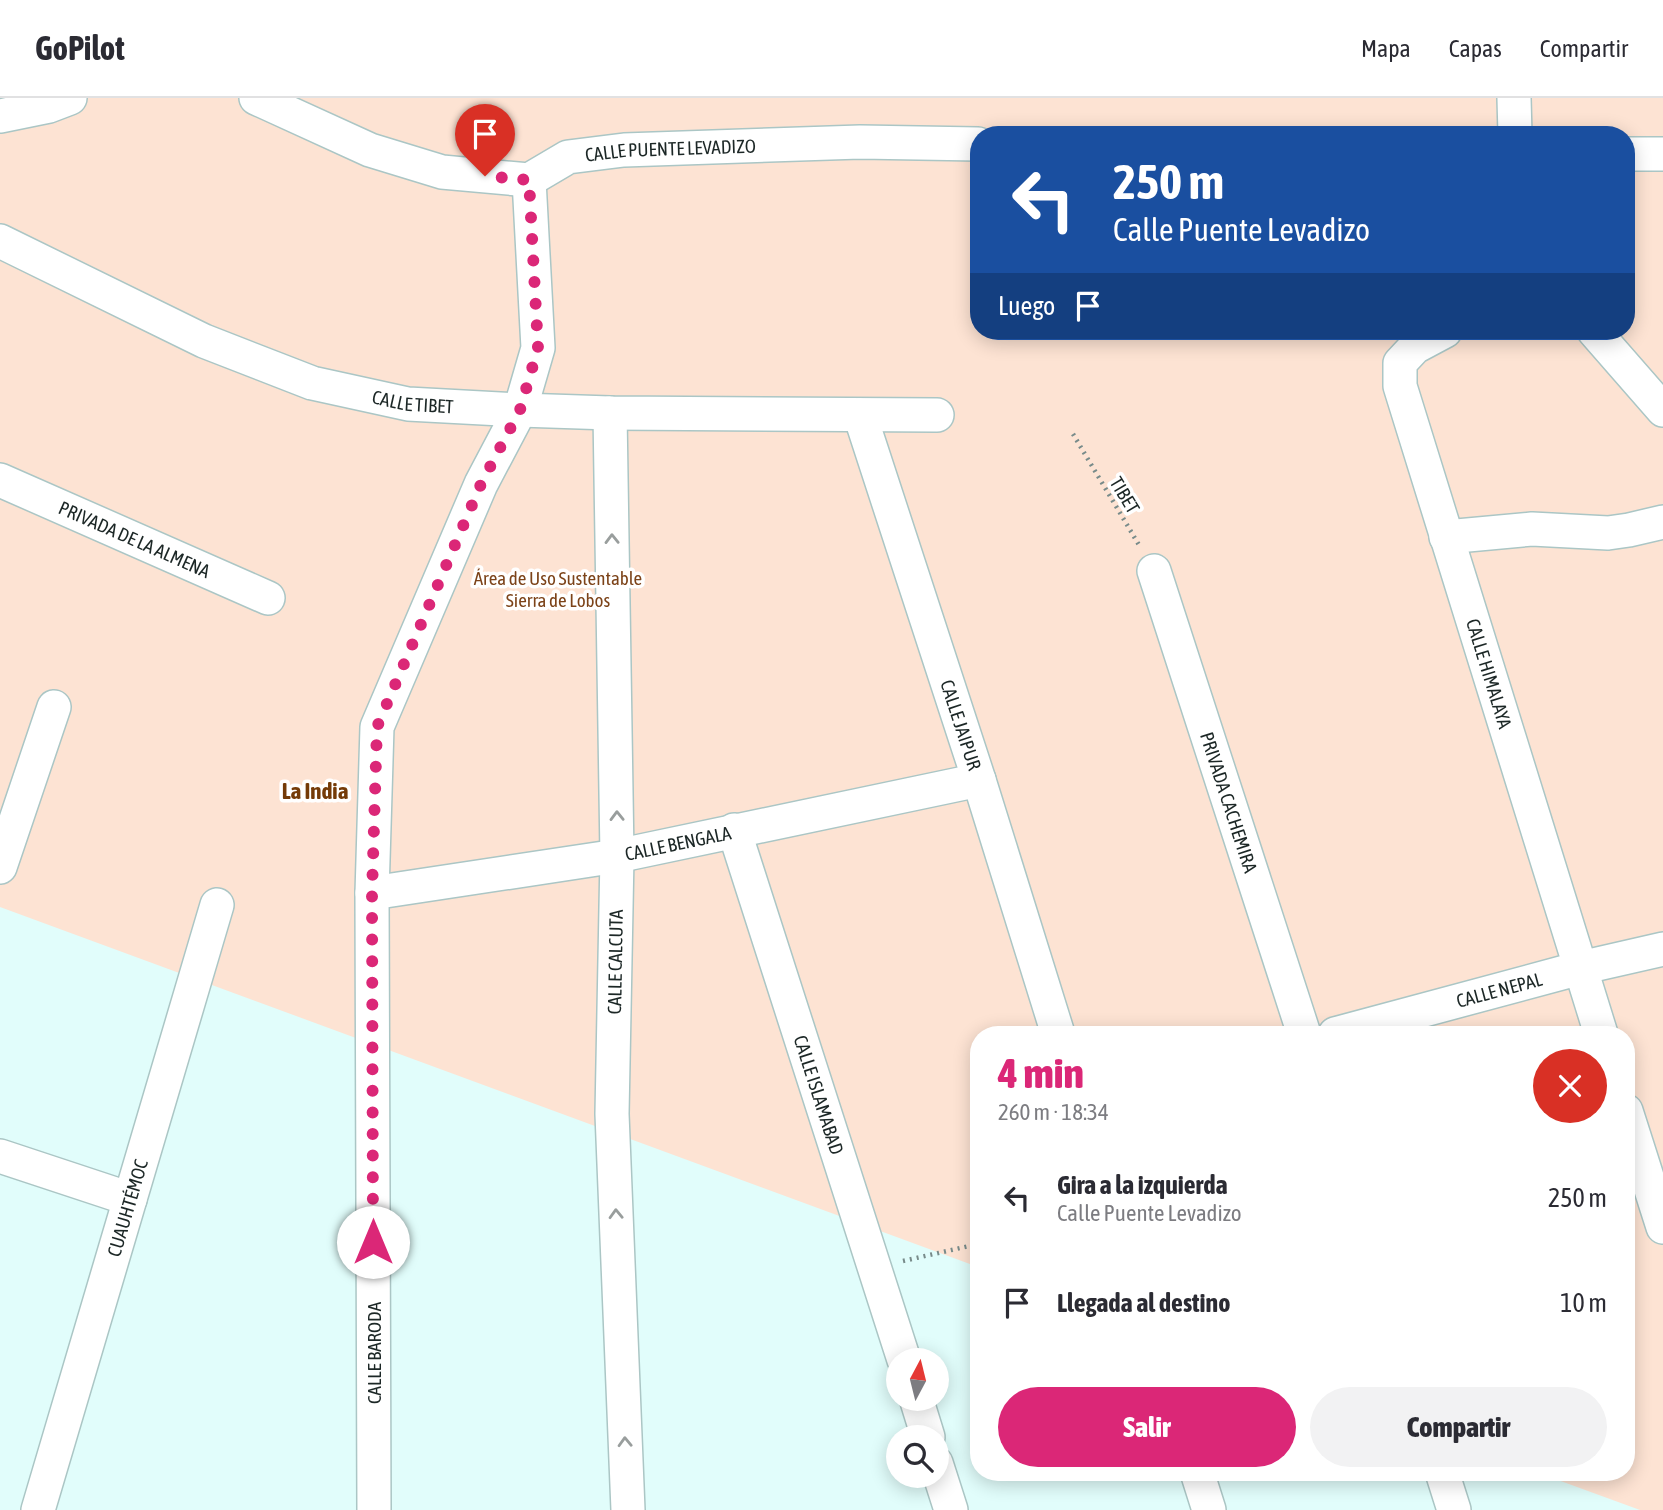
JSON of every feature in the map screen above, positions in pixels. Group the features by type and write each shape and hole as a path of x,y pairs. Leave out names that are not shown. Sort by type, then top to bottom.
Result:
{"street":[{"path":"0,116 49,106 70,98"},
{"path":"256,98 370,150 442,172 529,180"},
{"path":"1514,98 1515,126"},
{"name":"CALLE PUENTE LEVADIZO","path":"529,180 568,157 624,150 860,142 970,144"},
{"path":"1635,153 1663,154"},
{"name":"CALLE BARODA","path":"374,1510 372,893 377,727 481,484 520,410 538,348 529,180"},
{"name":"CALLE TIBET","path":"0,241 204,341 312,383 408,404 610,413 937,415"},
{"name":"CALLE HIMALAYA","path":"1428,340 1415,347 1400,363 1400,386 1598,1026"},
{"path":"1602,340 1663,410"},
{"name":"CALLE CALCUTA","path":"610,413 617,856 612,1114 628,1510"},
{"name":"CALLE JAIPUR","path":"860,415 979,780 1056,1026"},
{"name":"PRIVADA DE LA ALMENA","path":"0,480 268,598"},
{"path":"1446,537 1532,529 1608,533 1663,522"},
{"name":"PRIVADA CACHEMIRA","path":"1154,571 1301,1026"},
{"path":"0,867 54,707"},
{"name":"CALLE BENGALA","path":"372,893 617,856 979,780"},
{"name":"CALLE ISLAMABAD","path":"734,830 900,1348"},
{"name":"CUAUHTÉMOC","path":"38,1510 216,905"},
{"name":"CALLE NEPAL","path":"1365,1026 1580,968 1663,949"},
{"path":"1635,1139 1663,1227"},
{"path":"0,1156 130,1199"},
{"path":"1200,1481 1209,1510"},
{"path":"1445,1481 1454,1510"},
{"path":"944,1488 951,1510"}],"path":[{"name":"TIBET","path":"1073,435 1154,571"},
{"path":"875,1267 970,1246"}],"green space":[{"name":"Área de Uso Sustentable Sierra de Lobos","path":"0,98 1663,98 1663,1510 1640,1510 1561,1481 1635,1481 1635,1026 970,1026 970,1264 0,907"}],"district":[{"name":"La India","path":"315,791"}],"route":[{"path":"373,1242 372,893 377,727 481,484 520,410 538,348 529,180 485,176"}]}
